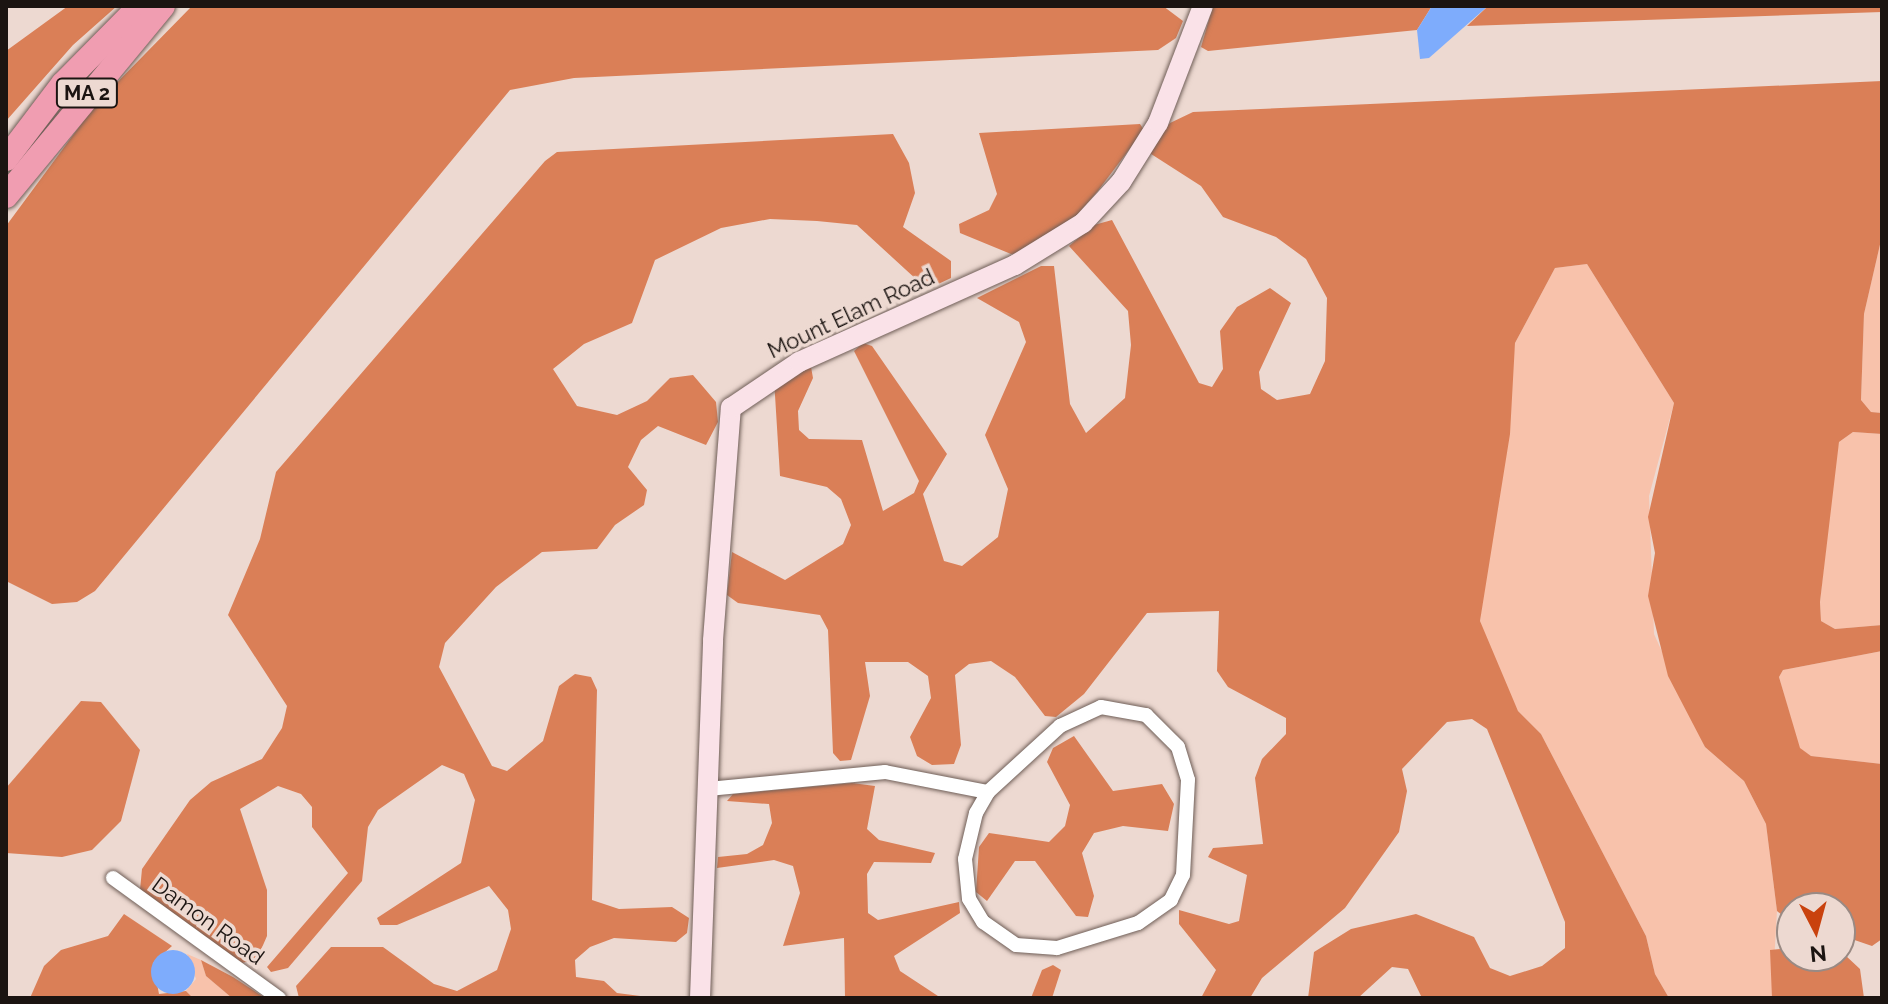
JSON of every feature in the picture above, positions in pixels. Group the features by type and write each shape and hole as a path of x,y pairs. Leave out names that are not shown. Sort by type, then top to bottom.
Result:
{"highway":[{"name":"MA 2","path":"6,159 63,84 140,6"},
{"name":"MA 2","path":"6,196 163,6"}],"main road":[{"name":"Mount Elam Road","path":"700,998 715,612 734,403 799,362 1022,261 1083,223 1121,182 1158,123 1203,6"}],"street":[{"path":"1113,707 1146,715 1172,737 1186,768 1188,849 1178,888 1150,917 1070,944 1030,948 1004,939 983,922 966,886 976,813 988,792 1079,714 1113,707"},
{"path":"708,789 871,771 988,792"},
{"name":"Damon Road","path":"113,878 279,998"}],"shaded area":[{"path":"68,6 117,6 73,45 6,121 6,51"},
{"path":"192,6 1163,6 1183,21 1176,38 1158,50 574,78 510,90 95,591 77,602 52,604 6,581 6,226 96,104"},
{"path":"1213,6 1432,6 1417,30 1208,51 1201,47"},
{"path":"1488,6 1882,6 1882,12 1467,26"},
{"path":"1882,81 1882,236 1864,314 1861,400 1871,412 1882,413 1882,434 1853,432 1839,442 1820,602 1821,621 1835,629 1882,625 1882,651 1783,670 1779,677 1800,748 1811,756 1882,764 1882,939 1872,946 1856,940 1856,892 1776,892 1776,903 1766,824 1744,781 1705,747 1668,676 1648,596 1655,553 1648,517 1674,403 1587,264 1555,268 1515,343 1510,434 1480,621 1518,711 1541,734 1646,936 1655,974 1669,998 1422,998 1408,969 1392,967 1358,998 1308,998 1314,952 1351,929 1416,914 1474,937 1490,968 1510,976 1542,966 1565,948 1565,922 1487,729 1472,719 1447,722 1402,769 1407,791 1399,832 1345,908 1262,978 1250,998 1201,998 1216,970 1179,924 1179,910 1229,924 1239,921 1247,875 1208,857 1213,848 1263,844 1255,778 1262,759 1286,734 1286,718 1228,687 1217,671 1219,611 1147,613 1084,694 1056,717 1045,716 1015,677 991,661 969,664 955,675 961,745 954,764 932,765 917,756 910,737 931,698 928,676 908,662 865,662 870,696 851,760 840,761 833,753 828,630 820,615 738,603 727,595 732,552 785,580 843,544 851,525 841,499 827,487 780,476 774,379 811,367 813,378 798,411 799,430 809,439 862,440 883,511 914,493 919,481 854,351 863,343 872,346 947,454 923,494 944,561 962,566 998,537 1008,489 985,435 1026,342 1019,322 977,298 1041,266 1054,266 1070,404 1086,433 1125,398 1131,345 1128,311 1069,246 1094,225 1112,220 1199,383 1212,387 1223,369 1220,331 1237,307 1270,288 1291,303 1259,372 1261,389 1277,400 1310,394 1325,361 1327,298 1306,259 1276,237 1223,217 1201,186 1148,152 1170,123 1193,112"},
{"path":"1140,124 1144,130 1065,229 1029,252 1011,254 960,233 959,224 989,210 997,194 979,133"},
{"path":"893,134 909,163 915,193 903,227 951,261 951,278 934,286 917,280 857,225 817,221 770,219 721,228 655,260 632,323 584,344 553,369 577,406 617,415 647,401 670,378 693,375 716,402 718,422 706,445 658,426 641,440 628,467 647,490 644,505 615,525 597,549 542,552 496,587 445,643 439,667 492,766 507,771 543,741 559,686 575,674 591,677 597,690 592,900 619,909 672,907 689,918 687,933 676,942 614,938 590,947 575,960 576,977 604,981 617,993 656,998 299,998 296,986 331,947 383,947 434,984 457,991 497,970 511,929 508,910 489,886 397,925 380,925 377,918 461,863 475,800 464,774 442,765 378,810 368,827 362,881 288,968 271,972 267,967 348,873 312,827 312,807 301,794 278,786 240,809 267,890 267,936 257,959 242,963 140,890 142,869 190,800 211,782 262,759 282,728 287,706 228,615 260,539 276,472 545,161 557,152"},
{"path":"1882,236 1882,413 1871,412 1861,400 1864,314"},
{"path":"1587,264 1674,403 1649,496 1654,634 1705,747 1744,781 1766,824 1776,903 1772,998 1669,998 1655,974 1646,936 1541,734 1518,711 1486,647 1480,621 1515,343 1555,268"},
{"path":"1853,432 1882,434 1882,625 1835,629 1821,621 1820,602 1835,462 1839,442"},
{"path":"1882,651 1882,764 1811,756 1799,748 1779,677 1783,670"},
{"path":"81,701 101,702 140,750 121,821 92,850 62,857 6,853 6,788"},
{"path":"1074,736 1113,791 1162,784 1174,804 1168,831 1123,826 1094,833 1082,853 1094,896 1088,917 1076,916 1035,861 1015,861 987,901 976,892 979,847 989,833 1049,842 1065,826 1070,805 1047,762 1053,748"},
{"path":"852,783 875,786 867,829 879,840 935,853 931,863 874,862 867,874 868,913 878,920 959,902 960,913 894,956 900,971 941,998 845,998 844,938 783,946 800,893 793,866 774,860 717,868 718,857 747,854 763,845 772,823 769,804 727,801 733,794"},
{"path":"124,914 172,946 153,963 159,994 186,991 193,998 30,998 44,966 61,950 108,936"},
{"path":"1776,949 1776,972 1856,972 1856,965 1860,969 1864,998 1772,998 1770,950"},
{"path":"187,954 201,960 206,976 232,998 193,998 186,991 196,979"},
{"path":"201,960 265,998 232,998 206,976"},
{"path":"1053,965 1061,970 1052,998 1031,998 1042,970"}],"water":[{"path":"1432,6 1488,6 1429,58 1420,59 1417,30"},
{"path":"173,950 189,956 195,972 189,988 173,994 157,988 151,972 157,956"}]}
